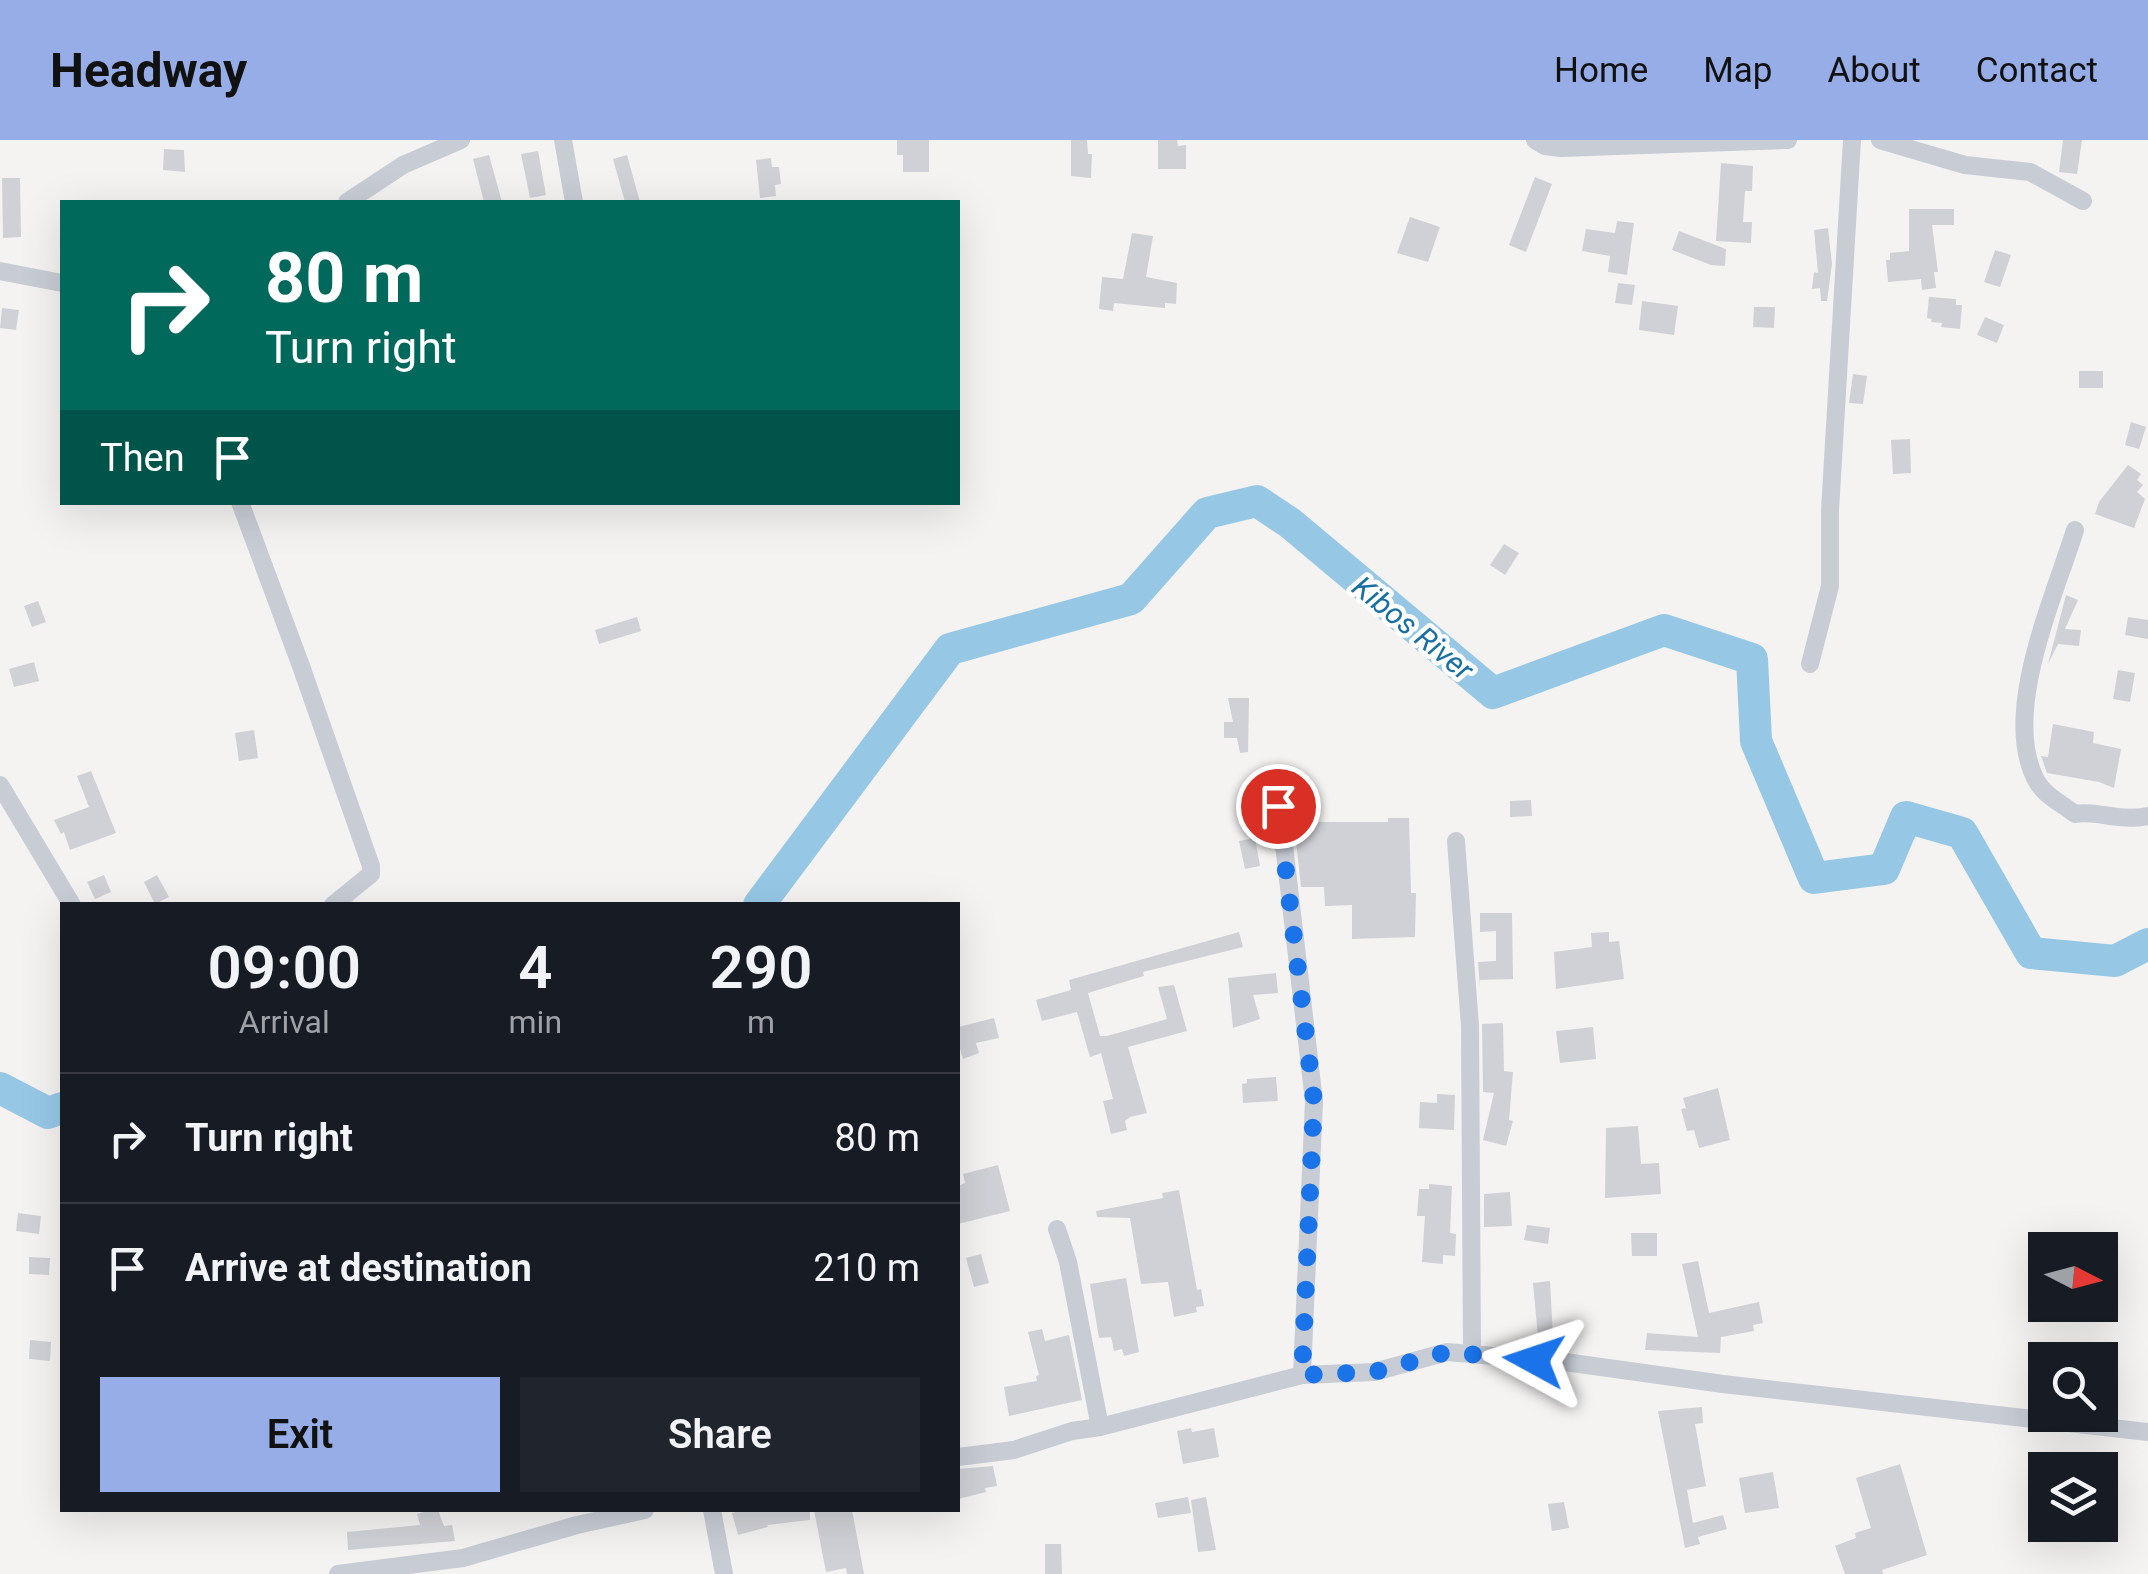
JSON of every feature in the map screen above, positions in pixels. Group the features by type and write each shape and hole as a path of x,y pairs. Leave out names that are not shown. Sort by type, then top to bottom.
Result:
{"street":[{"path":"350,200 403,165 461,140"},
{"path":"563,140 574,200"},
{"path":"1535,140 1561,148 1788,140"},
{"path":"1810,664 1832,562 1830,510 1852,140"},
{"path":"1880,140 1965,166 2030,172 2083,201"},
{"path":"0,271 60,284"},
{"path":"241,505 371,866 370,874 337,902"},
{"path":"2074,530 2025,689 2023,734 2030,765 2044,792 2076,814 2088,812 2127,820 2148,816"},
{"path":"1274,784 1314,1101 1302,1375"},
{"path":"0,786 70,902"},
{"path":"1456,841 1470,1026 1472,1354"},
{"path":"1057,1228 1068,1262 1100,1427"},
{"path":"960,1457 1014,1450 1072,1431 1302,1375 1374,1372 1447,1352 1566,1362 1722,1384 2148,1432"},
{"path":"338,1574 463,1558 637,1512"},
{"path":"712,1512 724,1574"}],"building":[{"path":"897,140 929,140 929,172 903,172 903,155 897,155"},
{"path":"1071,140 1087,140 1088,154 1092,154 1091,178 1071,176"},
{"path":"1158,140 1177,140 1178,146 1186,145 1186,169 1158,169"},
{"path":"2063,140 2082,140 2077,174 2059,172"},
{"path":"164,149 184,150 185,172 163,170"},
{"path":"538,151 546,195 530,198 521,154"},
{"path":"489,155 501,200 483,200 473,159"},
{"path":"627,155 639,200 624,200 613,159"},
{"path":"771,158 772,167 779,167 781,184 775,185 776,196 760,198 756,160"},
{"path":"1721,163 1753,166 1752,191 1745,191 1743,222 1752,222 1751,243 1716,241"},
{"path":"1535,177 1552,184 1526,252 1509,245"},
{"path":"2,178 20,178 21,237 3,238"},
{"path":"1909,209 1954,209 1954,225 1932,225 1938,272 1934,272 1936,288 1922,290 1921,279 1888,282 1886,260 1890,260 1890,253 1909,251"},
{"path":"1410,217 1440,227 1428,262 1397,253"},
{"path":"1617,221 1634,223 1627,275 1608,272 1610,256 1582,251 1586,229 1615,233"},
{"path":"1828,228 1832,264 1827,301 1821,301 1820,288 1812,289 1814,272 1818,273 1814,230"},
{"path":"1679,231 1726,249 1725,266 1711,265 1672,250"},
{"path":"1132,233 1153,236 1146,277 1177,283 1176,304 1165,303 1165,308 1114,303 1113,311 1099,309 1102,277 1123,279"},
{"path":"1995,250 2011,255 2000,287 1984,282"},
{"path":"1618,283 1635,285 1632,305 1615,303"},
{"path":"1929,297 1956,299 1956,305 1962,305 1960,329 1941,327 1942,323 1927,318"},
{"path":"1642,301 1678,306 1674,335 1639,330"},
{"path":"1754,307 1775,307 1774,328 1753,327"},
{"path":"2,308 19,310 16,330 0,328"},
{"path":"1985,317 2004,325 1997,343 1977,335"},
{"path":"2079,371 2103,371 2103,388 2079,388"},
{"path":"1853,374 1867,376 1863,404 1849,403"},
{"path":"2131,422 2146,427 2139,449 2125,445"},
{"path":"1910,439 1911,473 1893,474 1891,440"},
{"path":"2128,465 2141,474 2137,480 2143,485 2137,492 2145,499 2134,528 2095,514 2099,502"},
{"path":"1504,544 1519,553 1505,575 1490,565"},
{"path":"2066,595 2078,600 2065,629 2081,630 2079,646 2058,644 2048,664"},
{"path":"38,601 46,622 32,627 24,606"},
{"path":"637,617 641,631 599,644 595,630"},
{"path":"2128,617 2148,620 2148,639 2125,635"},
{"path":"34,662 39,681 14,687 9,669"},
{"path":"2118,670 2135,673 2130,702 2113,699"},
{"path":"1228,698 1249,698 1248,752 1240,753 1237,738 1224,738 1224,722 1233,722"},
{"path":"2053,724 2094,732 2093,743 2121,749 2114,788 2047,773 2041,756 2048,757"},
{"path":"254,730 258,758 239,761 235,733"},
{"path":"91,771 116,833 70,850 64,832 61,834 54,820 89,807 77,776"},
{"path":"1531,800 1532,816 1510,817 1510,801"},
{"path":"1388,818 1409,818 1411,893 1416,893 1415,937 1352,939 1352,905 1325,906 1324,887 1301,887 1295,832 1311,830 1312,822 1388,822"},
{"path":"1255,838 1260,866 1245,869 1239,841"},
{"path":"104,875 111,892 95,899 87,882"},
{"path":"157,875 169,897 154,902 144,882"},
{"path":"1480,913 1512,913 1513,979 1480,980 1480,988 1478,962 1496,961 1496,931 1480,932"},
{"path":"1239,932 1243,947 1143,972 1144,976 1088,993 1100,1036 1107,1036 1167,1019 1158,987 1174,985 1187,1031 1128,1047 1147,1113 1130,1117 1125,1121 1127,1130 1111,1134 1103,1101 1113,1099 1101,1053 1090,1057 1077,1012 1042,1021 1036,1000 1071,990 1069,980"},
{"path":"1609,932 1609,942 1619,941 1624,979 1556,989 1554,952 1592,947 1591,933"},
{"path":"1276,973 1278,993 1253,995 1260,1019 1233,1028 1228,978"},
{"path":"994,1018 999,1038 976,1043 979,1053 963,1059 960,1026"},
{"path":"1503,1023 1504,1071 1513,1072 1509,1120 1513,1121 1506,1146 1483,1140 1494,1093 1483,1092 1482,1024"},
{"path":"1593,1027 1596,1059 1560,1063 1556,1031"},
{"path":"1276,1077 1278,1101 1243,1103 1242,1084 1247,1079"},
{"path":"1718,1088 1730,1140 1699,1148 1694,1130 1687,1131 1681,1109 1686,1108 1683,1098"},
{"path":"1437,1094 1455,1095 1454,1130 1419,1128 1420,1102 1437,1103"},
{"path":"1638,1126 1641,1164 1659,1163 1661,1194 1605,1198 1606,1128"},
{"path":"998,1165 1010,1211 960,1224 963,1174"},
{"path":"1429,1184 1452,1186 1450,1233 1456,1234 1455,1256 1443,1255 1443,1264 1422,1262 1425,1216 1417,1216 1419,1189 1429,1189"},
{"path":"1179,1190 1197,1290 1201,1289 1204,1306 1196,1307 1197,1312 1174,1317 1168,1282 1141,1284 1130,1218 1097,1217 1096,1211 1163,1198 1162,1193"},
{"path":"1510,1192 1512,1226 1484,1227 1484,1194"},
{"path":"18,1213 41,1216 39,1234 16,1231"},
{"path":"1527,1225 1550,1228 1548,1244 1524,1240"},
{"path":"1631,1233 1657,1233 1657,1256 1632,1256"},
{"path":"981,1254 989,1283 974,1287 966,1258"},
{"path":"29,1257 50,1258 49,1275 29,1274"},
{"path":"1698,1261 1709,1313 1759,1302 1763,1323 1753,1325 1754,1331 1721,1337 1720,1353 1645,1350 1647,1333 1698,1337 1682,1264"},
{"path":"1126,1278 1139,1352 1124,1356 1122,1349 1114,1351 1111,1337 1099,1338 1090,1284"},
{"path":"1550,1281 1553,1336 1538,1337 1533,1283"},
{"path":"1042,1329 1045,1341 1069,1335 1082,1400 1009,1416 1004,1387 1037,1381 1039,1375 1028,1332"},
{"path":"30,1340 51,1342 50,1361 29,1359"},
{"path":"1702,1407 1703,1423 1695,1424 1706,1486 1687,1490 1693,1523 1723,1515 1727,1529 1698,1537 1700,1544 1685,1548 1658,1411"},
{"path":"1191,1428 1192,1432 1214,1428 1219,1457 1183,1464 1177,1431"},
{"path":"1900,1464 1927,1555 1882,1570 1883,1574 1845,1574 1835,1546 1871,1528 1856,1478"},
{"path":"993,1466 997,1486 960,1498 960,1469"},
{"path":"1773,1472 1779,1508 1745,1513 1739,1478"},
{"path":"1188,1497 1191,1513 1158,1518 1155,1503"},
{"path":"1206,1497 1216,1550 1198,1552 1191,1500"},
{"path":"1564,1502 1569,1528 1552,1531 1548,1504"},
{"path":"439,1512 444,1526 452,1525 455,1541 348,1550 347,1532 420,1525 417,1514"},
{"path":"810,1512 810,1520 767,1525 738,1535 732,1513"},
{"path":"814,1512 852,1512 864,1574 847,1574 846,1568 826,1572"},
{"path":"1045,1544 1061,1544 1062,1574 1045,1574"}],"waterway":[{"name":"Kibos River","path":"761,902 950,649 1131,599 1207,513 1257,501 1290,523 1493,693 1664,630 1752,659 1756,741 1814,878 1884,869 1906,817 1962,833 2031,953 2115,961 2148,944"},
{"name":"Kibos River","path":"0,1088 48,1113 60,1109"}],"route":[{"path":"1278,806 1314,1101 1302,1375 1374,1372 1447,1352 1534,1360"}]}
